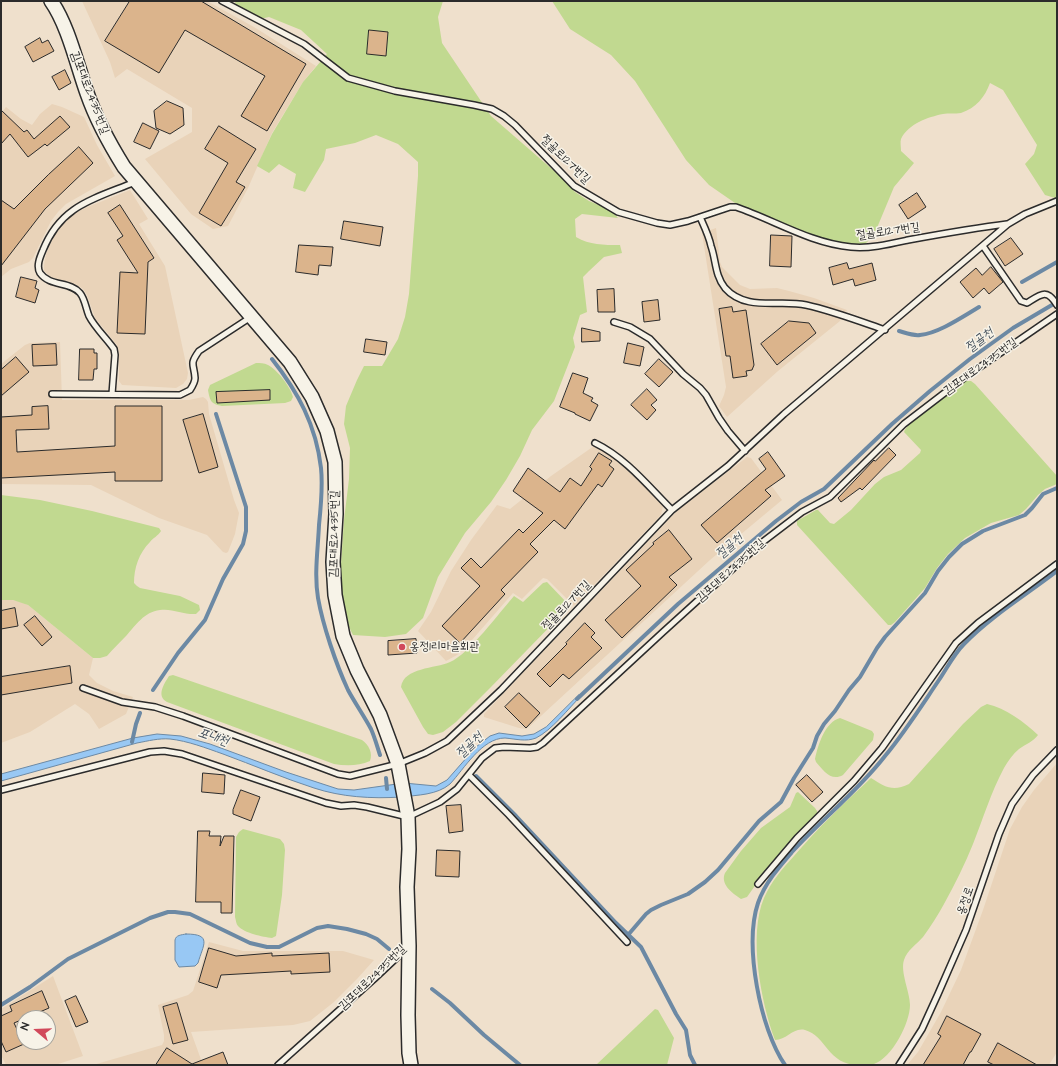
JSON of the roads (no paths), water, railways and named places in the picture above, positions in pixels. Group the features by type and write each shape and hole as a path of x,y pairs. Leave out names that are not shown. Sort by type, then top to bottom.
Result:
{"street":[{"name":"김포대로2435번길","path":"51,1 59,15 87,95 106,139 124,167 290,362 312,398 327,431 335,462 336,514 333,562 335,595 343,636 357,670 380,715 399,769 407,811 409,850 407,887 409,946"},
{"path":"409,946 408,1015 409,1053 411,1065"}],"lane":[{"name":"절골로127번길","path":"222,1 304,44 348,78 395,91 474,104 492,109 504,116 514,125 574,186 618,212 657,223 670,225 700,217 725,208 736,207 810,237 853,248 1008,224"},
{"path":"112,394 114,349 89,317 80,292 73,288 48,281 39,271 38,266 46,242 53,229 63,217 73,209 136,181"},
{"name":"절골로127번길","path":"399,769 447,741 501,690 672,510 728,466 784,414 1008,224 1025,214 1057,201"},
{"path":"700,217 712,246 716,272 726,288 741,300 761,304 804,305 840,314 884,330"},
{"path":"983,246 1021,301 1027,303 1046,294 1052,297 1057,305"},
{"name":"김포대로2435번길","path":"407,811 440,802 457,789 482,758 495,748 530,748 537,747 543,743 760,544 802,512 830,497 904,424 964,378 1057,314"},
{"path":"52,394 180,395 190,390 195,380 192,366 193,359 199,351 252,317"},
{"path":"614,322 630,327 650,339 683,374 700,388 706,395 728,431 745,451"},
{"path":"595,443 609,450 624,462 672,510"},
{"path":"758,884 797,838 854,781 882,748 956,643 978,623 1057,564"},
{"path":"83,688 122,702 155,707 183,716 338,774 350,776 399,769"},
{"name":"옹정로","path":"899,1065 922,1029 954,959 966,930 999,834 1012,804 1033,775 1057,750"},
{"path":"1,790 150,752 164,751 182,754 326,803 341,806 354,805 407,811"},
{"path":"469,776 509,815 627,942"},
{"name":"김포대로2435번길","path":"278,1065 409,946"}],"water":[{"path":"579,695 581,696 554,725 536,738 528,740 505,738 497,739 489,743 474,755 445,788 421,795 379,798 357,797 324,791 279,776 204,747 183,741 166,739 137,743 1,781 1,774 133,738 157,734 181,736 210,744 286,772 338,789 354,790 404,783 436,786 447,780 476,747 490,736 499,733 522,736 534,734 546,727"},
{"path":"186,934 200,936 203,938 204,946 198,963 195,966 179,967 175,960 175,940 178,936"}],"waterway":[{"path":"1022,282 1057,262"},
{"name":"절골천","path":"577,699 678,604 776,521 801,502 824,489 892,424 930,391 970,359 1013,328 1057,302"},
{"path":"899,331 915,335 927,334 950,324 979,307"},
{"path":"272,359 298,397 315,437 319,452 322,482 316,571 320,609 330,645 343,680 371,729 380,755"},
{"path":"153,690 178,653 205,620 223,579 243,544 246,531 246,507 216,414"},
{"path":"628,935 651,910 688,894 705,882 718,870 759,821 781,802 813,748 817,736 824,724 860,677 885,637 925,593 938,571 949,557 962,544 983,531 1025,515 1043,494 1057,488"},
{"path":"785,1065 768,1030 757,986 754,963 754,921 758,903 764,889 777,869 792,852 852,793 885,756 913,718 960,648 997,615 1057,571"},
{"path":"132,742 140,713"},
{"path":"476,776 516,816 616,923 641,947 686,1030 690,1055 695,1065"},
{"path":"386,778 387,789"},
{"path":"1,1005 30,987 68,959 150,918 168,912 190,914 250,943 267,947 279,947 317,928 328,926 366,934 377,939 389,949"},
{"path":"432,989 520,1065"}],"place":[{"name":"옹정1리마을회관","path":"402,647"}],"water label":[{"name":"포내천","path":"213,738"}]}
